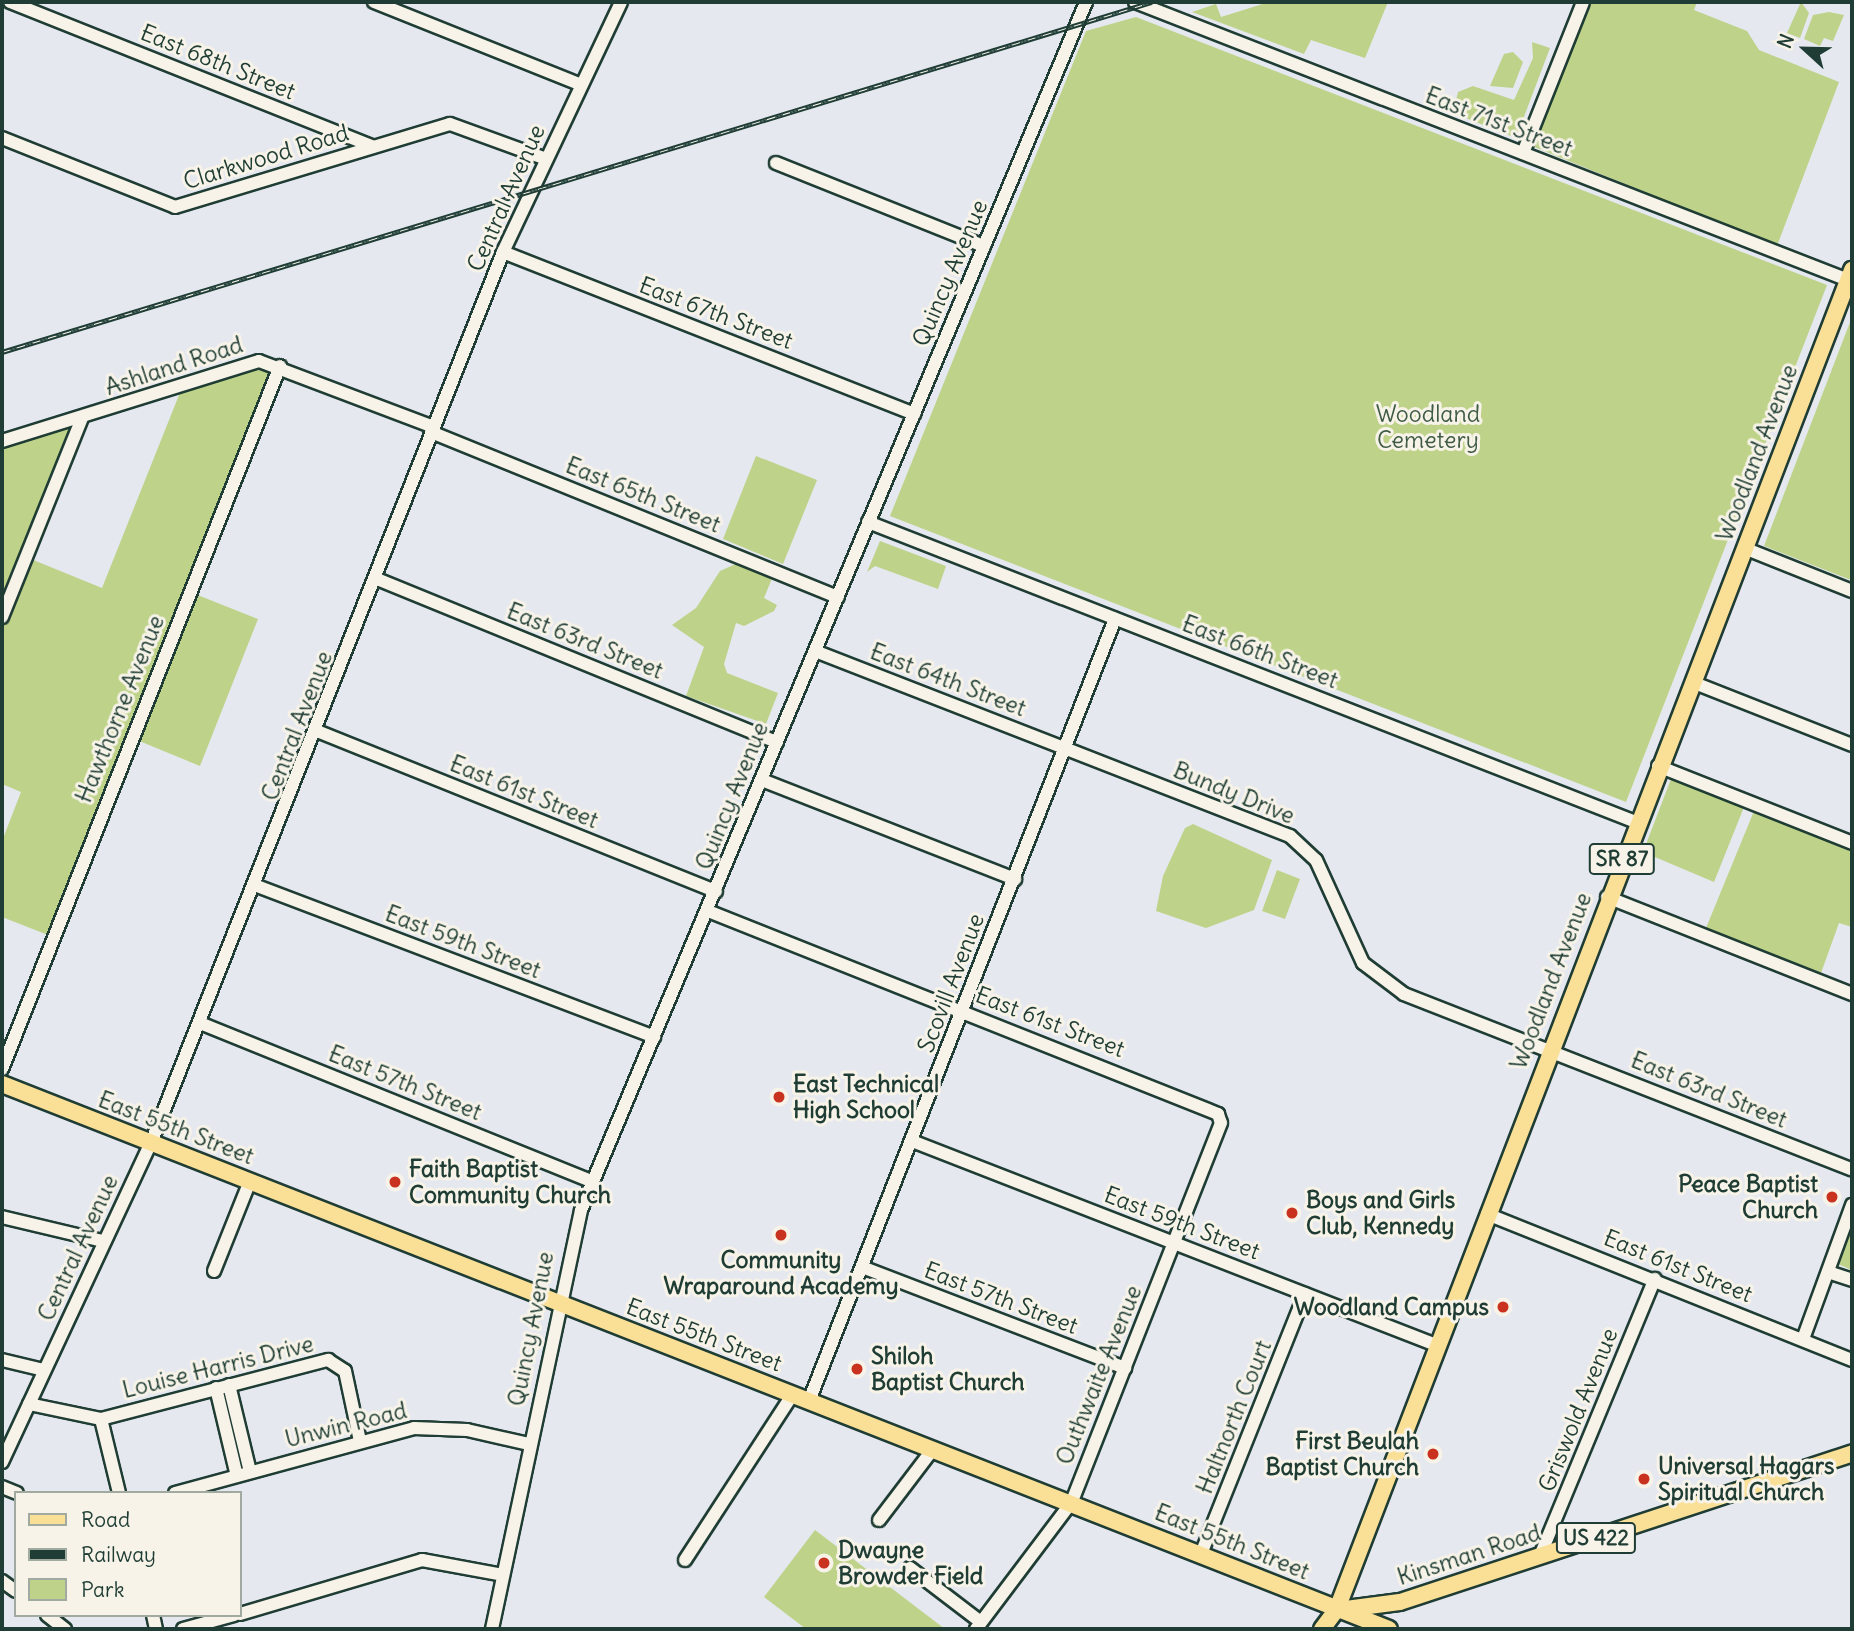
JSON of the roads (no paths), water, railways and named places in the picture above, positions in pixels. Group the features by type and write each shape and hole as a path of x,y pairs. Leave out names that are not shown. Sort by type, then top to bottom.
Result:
{"main road":[{"name":"Woodland Avenue","path":"1322,1629 1337,1609 1607,897 1850,275"},
{"name":"East 55th Street","path":"2,1084 1389,1629"},
{"name":"Kinsman Road","path":"1337,1609 1400,1602 1852,1453"}],"street":[{"name":"East 68th Street","path":"10,2 372,146"},
{"path":"374,2 581,85"},
{"name":"Central Avenue","path":"2,1462 151,1143 257,886 503,252 621,2"},
{"name":"Quincy Avenue","path":"492,1629 572,1234 1086,2"},
{"name":"East 71st Street","path":"1135,2 1523,153 1850,275"},
{"path":"1523,153 1583,2"},
{"name":"Clarkwood Road","path":"2,138 174,206 372,146 460,124 546,159"},
{"path":"776,163 984,246"},
{"name":"East 67th Street","path":"503,252 914,414"},
{"name":"Ashland Road","path":"2,441 259,361 280,366 433,429"},
{"name":"Hawthorne Avenue","path":"2,1069 280,366"},
{"path":"2,617 82,418"},
{"name":"East 65th Street","path":"433,429 838,597"},
{"name":"East 66th Street","path":"868,522 1636,822"},
{"path":"1744,548 1852,592"},
{"name":"East 63rd Street","path":"377,579 777,742"},
{"name":"Scovill Avenue","path":"809,1401 964,1011 1115,619"},
{"name":"East 64th Street","path":"815,651 1065,748"},
{"path":"1692,682 1852,746"},
{"name":"East 61st Street","path":"317,731 716,891"},
{"name":"Bundy Drive","path":"1065,748 1290,836 1310,850 1353,947 1384,982 1549,1052"},
{"path":"1658,766 1852,843"},
{"path":"762,780 1014,879"},
{"name":"East 59th Street","path":"257,886 654,1037"},
{"path":"1607,897 1852,994"},
{"name":"East 61st Street","path":"708,911 1218,1114"},
{"name":"East 57th Street","path":"200,1023 593,1182"},
{"name":"East 63rd Street","path":"1549,1052 1852,1170"},
{"name":"Outhwaite Avenue","path":"979,1626 1071,1503 1221,1123 1218,1114"},
{"name":"East 59th Street","path":"912,1141 1436,1345"},
{"path":"214,1271 250,1181"},
{"path":"1803,1339 1852,1205"},
{"name":"East 61st Street","path":"1487,1214 1852,1360"},
{"path":"2,1217 103,1241"},
{"name":"East 57th Street","path":"862,1267 1125,1368"},
{"path":"1828,1272 1852,1280"},
{"name":"Griswold Avenue","path":"1540,1556 1655,1279"},
{"name":"Haltnorth Court","path":"1201,1554 1305,1294"},
{"path":"2,1360 44,1370"},
{"name":"Louise Harris Drive","path":"29,1404 101,1419 322,1360 337,1363 345,1371 360,1441"},
{"path":"223,1386 250,1472"},
{"path":"223,1386 237,1476"},
{"path":"685,1560 793,1394"},
{"path":"101,1419 118,1491"},
{"name":"Unwin Road","path":"206,1489 237,1476 360,1441 440,1427 529,1444"},
{"path":"879,1520 933,1449"},
{"path":"242,1613 422,1560 503,1575"},
{"path":"910,1568 979,1626"},
{"path":"50,1617 65,1629"},
{"path":"183,1629 227,1617"}],"railway":[{"path":"2,352 1152,2"}],"place":[{"name":"East Technical High School","path":"779,1097"},
{"name":"Faith Baptist Community Church","path":"395,1182"},
{"name":"Peace Baptist Church","path":"1832,1197"},
{"name":"Boys and Girls Club, Kennedy","path":"1292,1213"},
{"name":"Community Wraparound Academy","path":"781,1235"},
{"name":"Woodland Campus","path":"1503,1307"},
{"name":"Shiloh Baptist Church","path":"857,1369"},
{"name":"First Beulah Baptist Church","path":"1433,1454"},
{"name":"Universal Hagars Spiritual Church","path":"1644,1479"},
{"name":"Dwayne Browder Field","path":"824,1563"}],"park label":[{"name":"Woodland Cemetery","path":"1428,427"}]}
